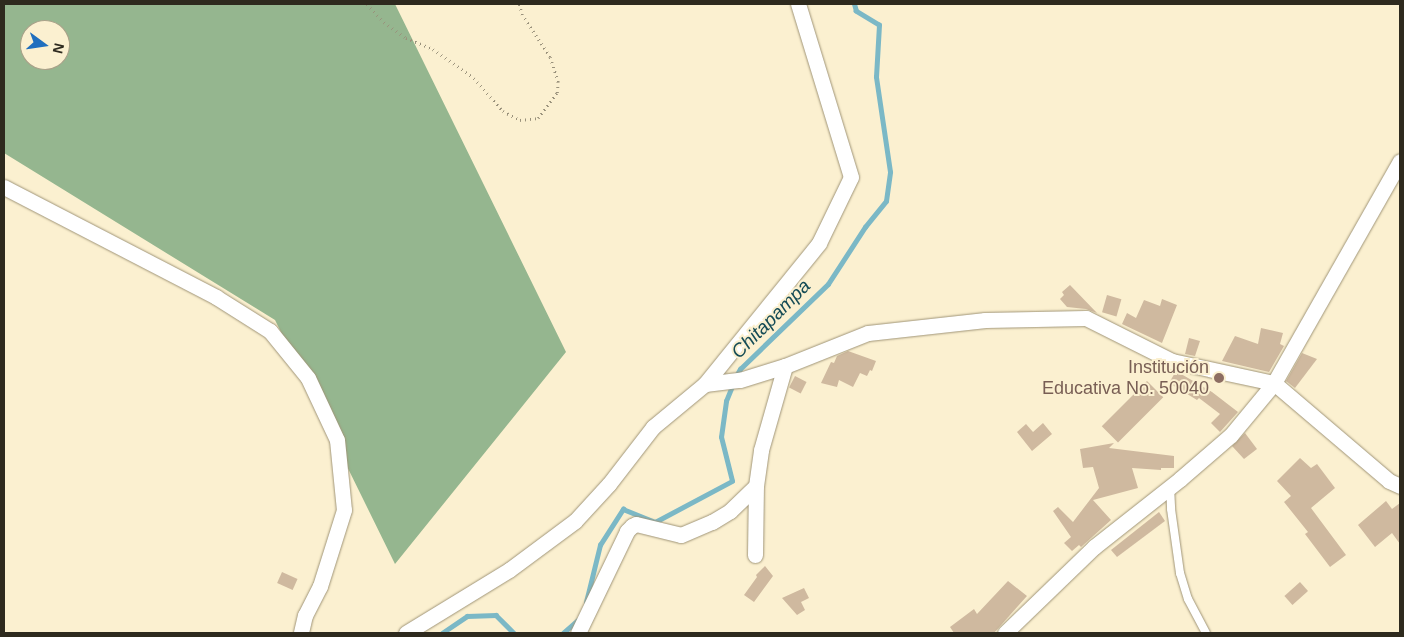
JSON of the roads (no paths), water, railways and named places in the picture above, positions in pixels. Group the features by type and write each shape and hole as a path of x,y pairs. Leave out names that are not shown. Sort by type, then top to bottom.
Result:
{"street":[{"path":"406,633 509,570 575,521 609,484 653,427 710,385 819,242 851,177 798,4"},
{"path":"1005,633 1094,547 1170,487 1231,435 1274,382 1400,161"},
{"path":"4,187 216,297 270,332 308,378 338,440 344,510 320,586 306,615 302,633"},
{"path":"710,385 740,380 784,366 868,332 985,320 1086,318 1172,362 1274,382 1389,481 1400,486"},
{"path":"755,556 756,486 761,450 784,366"},
{"path":"578,633 627,531 632,526 636,524 681,534 712,522 730,511 756,486"}],"lane":[{"path":"1170,487 1180,573 1188,599 1206,633"}],"waterway":[{"name":"Chitapampa","path":"736,376 740,369 828,284 865,227 886,201 890,172 876,77 879,25 856,11 854,4"},
{"name":"Chitapampa","path":"586,602 600,545 623,509 655,522 732,481 721,437 726,401 733,384"},
{"name":"Chitapampa","path":"442,633 467,616 496,615 514,633"},
{"name":"Chitapampa","path":"563,633 578,620"}],"place":[{"name":"Institución Educativa No. 50040","path":"1219,378"}]}
